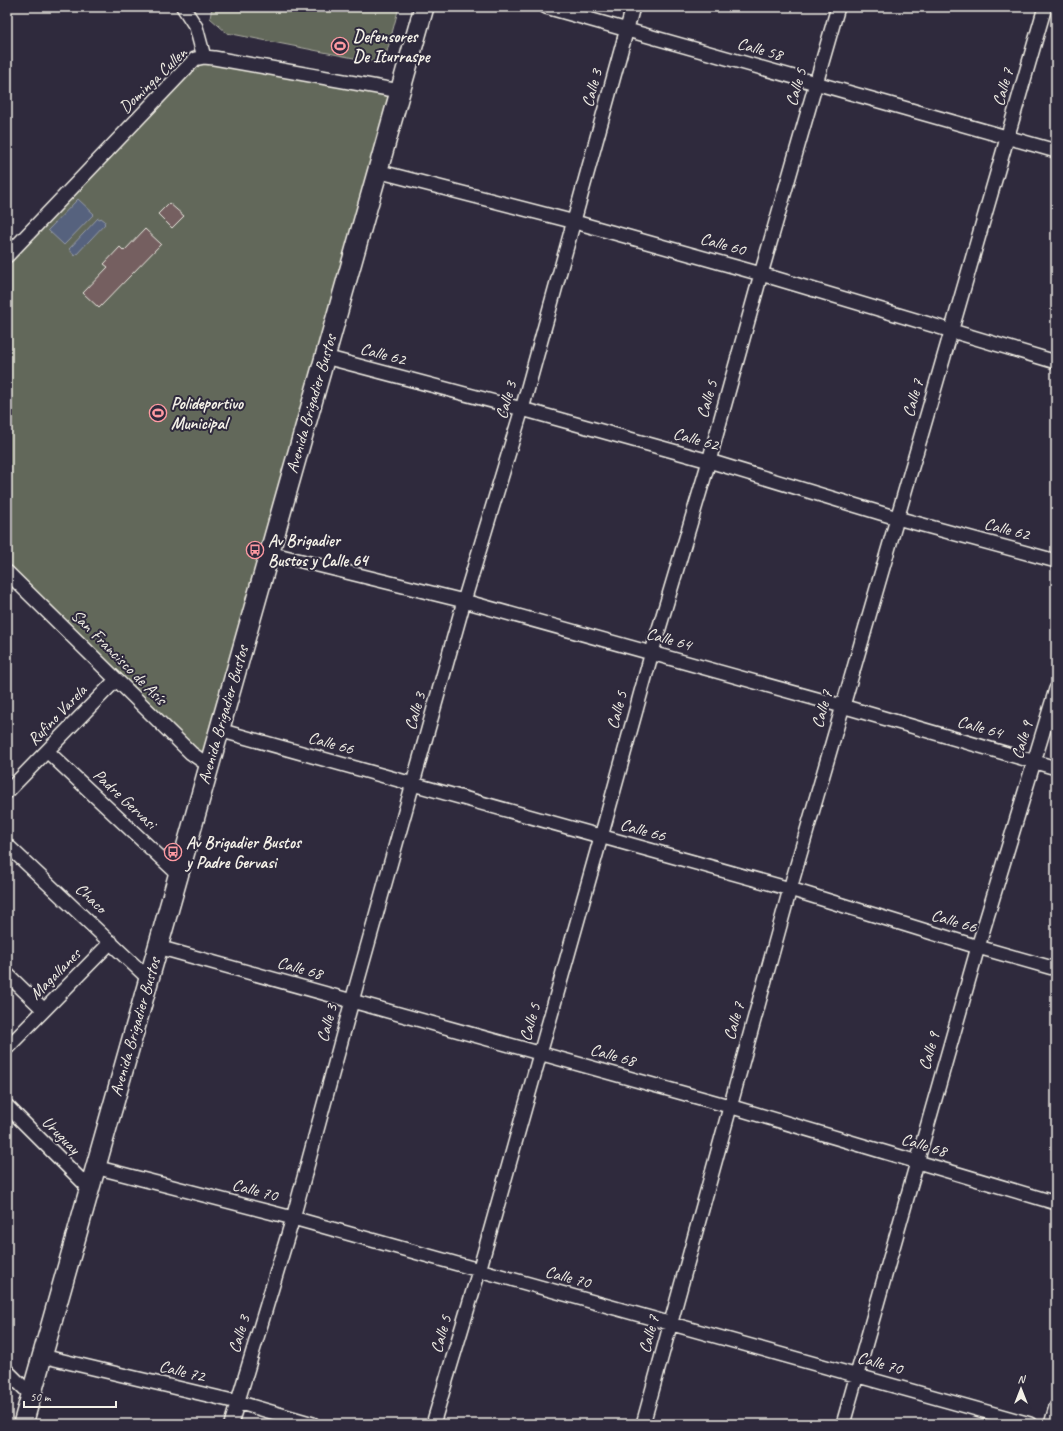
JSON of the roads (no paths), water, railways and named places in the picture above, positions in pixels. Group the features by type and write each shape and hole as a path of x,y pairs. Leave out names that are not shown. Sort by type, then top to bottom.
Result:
{"street":[{"name":"Avenida Brigadier Bustos","path":"23,1424 208,765 424,7"},
{"name":"Calle 58","path":"546,7 1056,150"},
{"name":"Calle 3","path":"231,1424 293,1218 464,601 522,409 575,222 633,7"},
{"name":"Calle 5","path":"433,1424 479,1270 652,652 709,461 838,7"},
{"name":"Calle 7","path":"643,1424 729,1106 790,889 896,518 952,331 1045,7"},
{"path":"186,8 196,27 204,56"},
{"name":"Dominga Cullen","path":"7,256 195,59 204,56 400,91"},
{"name":"Calle 60","path":"377,171 575,222 761,274 1056,362"},
{"name":"Calle 62","path":"325,356 709,461 896,518 1056,561"},
{"name":"Calle 64","path":"269,552 464,601 652,652 1056,768"},
{"name":"San Francisco de Asís","path":"7,572 191,753 208,765"},
{"name":"Rufino Varela","path":"7,792 116,680"},
{"name":"Calle 9","path":"843,1424 916,1161 978,947 1056,689"},
{"name":"Calle 66","path":"219,730 790,889 978,947 1056,969"},
{"name":"Padre Gervasi","path":"47,751 178,874"},
{"name":"Chaco","path":"7,844 149,979"},
{"name":"Magallanes","path":"7,1048 111,942"},
{"name":"Calle 68","path":"158,946 729,1106 1056,1203"},
{"path":"7,974 44,1010"},
{"name":"Uruguay","path":"7,1106 89,1188"},
{"name":"Calle 70","path":"95,1167 293,1218 1030,1424"},
{"name":"Calle 72","path":"42,1356 237,1402 313,1424"},
{"path":"7,1370 31,1395"},
{"path":"1051,1424 1056,1407"}],"water":[{"path":"78,199 94,214 64,245 48,230"},
{"path":"98,218 105,221 105,224 75,256 69,249"}],"place":[{"name":"Defensores De Iturraspe","path":"340,46"},
{"name":"Polideportivo Municipal","path":"158,413"},
{"name":"Av Brigadier Bustos y Calle 64","path":"255,550"},
{"name":"Av Brigadier Bustos y Padre Gervasi","path":"173,852"}]}
